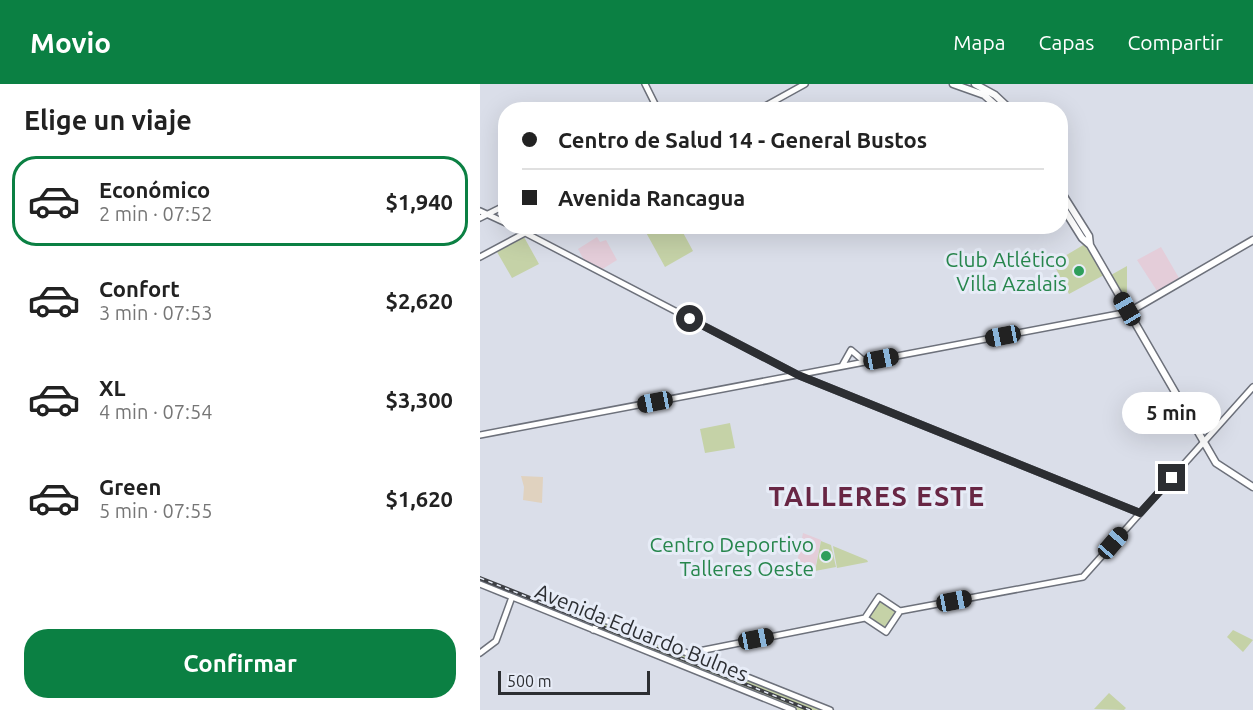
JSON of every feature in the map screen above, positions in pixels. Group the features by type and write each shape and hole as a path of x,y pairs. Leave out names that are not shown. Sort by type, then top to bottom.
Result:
{"main road":[{"path":"645,84 654,102"},
{"path":"772,102 805,84"},
{"path":"953,84 984,95 992,102"},
{"path":"975,84 1002,102"},
{"path":"1068,203 1089,236 1090,245"},
{"path":"480,218 498,209"},
{"path":"480,210 498,219"},
{"path":"1068,215 1090,245 1219,467 1253,488"},
{"path":"480,257 523,234"},
{"path":"527,234 798,375 1140,513"},
{"path":"480,435 1129,312 1253,240"},
{"path":"841,366 851,351 865,362"},
{"path":"865,618 879,597 900,611 1083,577 1253,387"},
{"name":"Avenida Eduardo Bulnes","path":"480,584 793,710"},
{"path":"480,652 495,637 512,597"},
{"path":"688,653 865,618 886,632 900,611"},
{"path":"593,630 602,619 830,710"}],"shaded area":[{"path":"597,237 600,242 606,240 617,260 601,270 585,262 578,249"},
{"path":"1161,247 1179,278 1157,291 1137,260"},
{"path":"521,476 543,477 542,503 523,500 524,487"},
{"path":"803,533 821,540 814,573 794,577"}],"green space":[{"path":"647,234 684,234 693,251 665,267"},
{"path":"524,237 539,264 512,278 497,252"},
{"name":"Club Atlético Villa Azalais","path":"1085,244 1104,275 1069,294 1053,263"},
{"path":"1127,266 1127,302 1111,275"},
{"path":"730,423 735,448 705,453 700,429"},
{"name":"Centro Deportivo Talleres Oeste","path":"821,541 831,545 836,567 815,571"},
{"path":"833,546 867,560 868,562 837,568"},
{"path":"880,600 897,612 885,629 868,617"},
{"path":"601,621 823,710 797,710 598,629"},
{"path":"1233,630 1253,640 1243,652 1227,637"},
{"path":"1109,693 1126,708 1124,710 1094,709"}],"railway":[{"path":"480,578 810,710"}],"place":[{"name":"Club Atlético Villa Azalais","path":"1079,271"},
{"name":"Centro Deportivo Talleres Oeste","path":"826,556"}],"district":[{"name":"TALLERES ESTE","path":"877,496"}],"route":[{"path":"690,319 798,375 1140,513 1172,478"}]}
